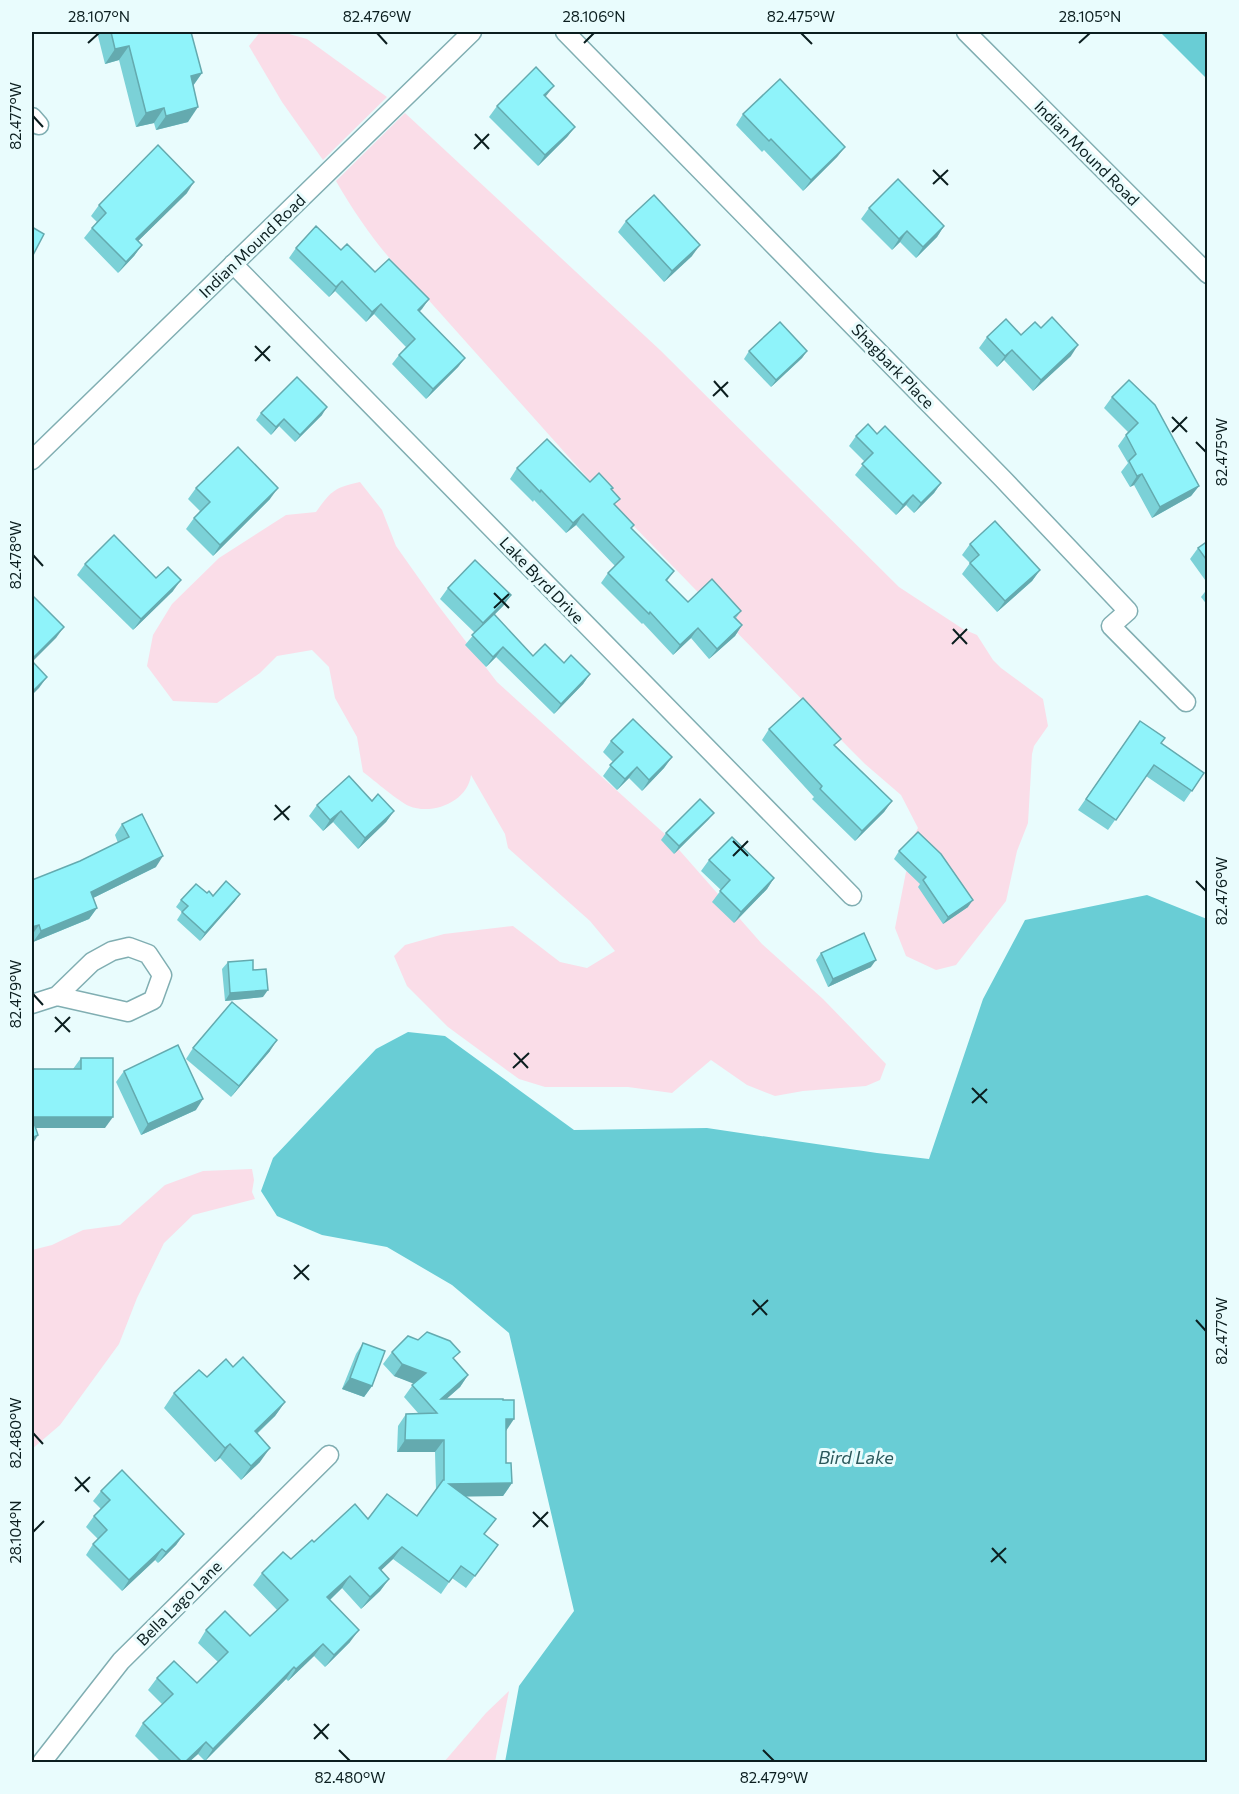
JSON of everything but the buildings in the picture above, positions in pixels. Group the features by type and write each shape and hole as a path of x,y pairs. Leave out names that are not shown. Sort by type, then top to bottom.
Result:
{"street":[{"name":"Indian Mound Road","path":"32,460 472,32"},
{"name":"Shagbark Place","path":"565,32 1003,479 1128,611 1111,626 1186,702"},
{"name":"Indian Mound Road","path":"966,32 1208,274"},
{"name":"Lake Byrd Drive","path":"233,264 852,896"},
{"path":"32,1004 57,996 92,962 112,951 129,946 148,954 162,975 153,1000 128,1012 57,996"},
{"name":"Bella Lago Lane","path":"42,1762 121,1661 328,1455"}],"shaded area":[{"path":"260,32 282,32 307,39 387,97 323,160 282,102 249,46"},
{"path":"405,113 660,350 899,587 963,629 977,635 1001,668 1043,699 1048,726 1034,746 1032,754 1028,823 1017,851 1006,901 956,965 936,970 906,956 895,928 906,872 917,856 912,839 918,828 901,795 849,748 592,483 399,269 356,213 336,181"},
{"path":"360,482 382,510 396,546 497,682 666,835 762,944 823,999 886,1064 880,1080 866,1086 803,1091 775,1096 747,1085 711,1060 672,1093 628,1087 545,1087 519,1079 448,1027 407,986 394,956 405,945 444,934 513,926 560,962 587,968 615,951 590,921 508,848 505,834 471,775 463,792 456,799 438,807 418,809 404,803 363,772 357,737 335,698 329,667 312,650 277,656 260,673 217,703 173,701 147,666 153,635 172,604 219,558 286,515 316,512 334,491"},
{"path":"252,1169 254,1180 252,1192 255,1199 193,1215 164,1243 137,1298 119,1344 60,1425 32,1449 32,1250 52,1245 83,1230 120,1225 165,1185 203,1171"},
{"path":"509,1691 495,1762 444,1762 486,1713"}],"water":[{"path":"1160,32 1207,32 1207,79"},
{"name":"Bird Lake","path":"1147,895 1207,919 1207,1762 505,1762 519,1686 574,1611 509,1333 452,1285 387,1247 322,1235 277,1216 261,1191 273,1158 376,1049 408,1032 445,1036 574,1130 707,1128 929,1159 983,999 1025,920"}]}
